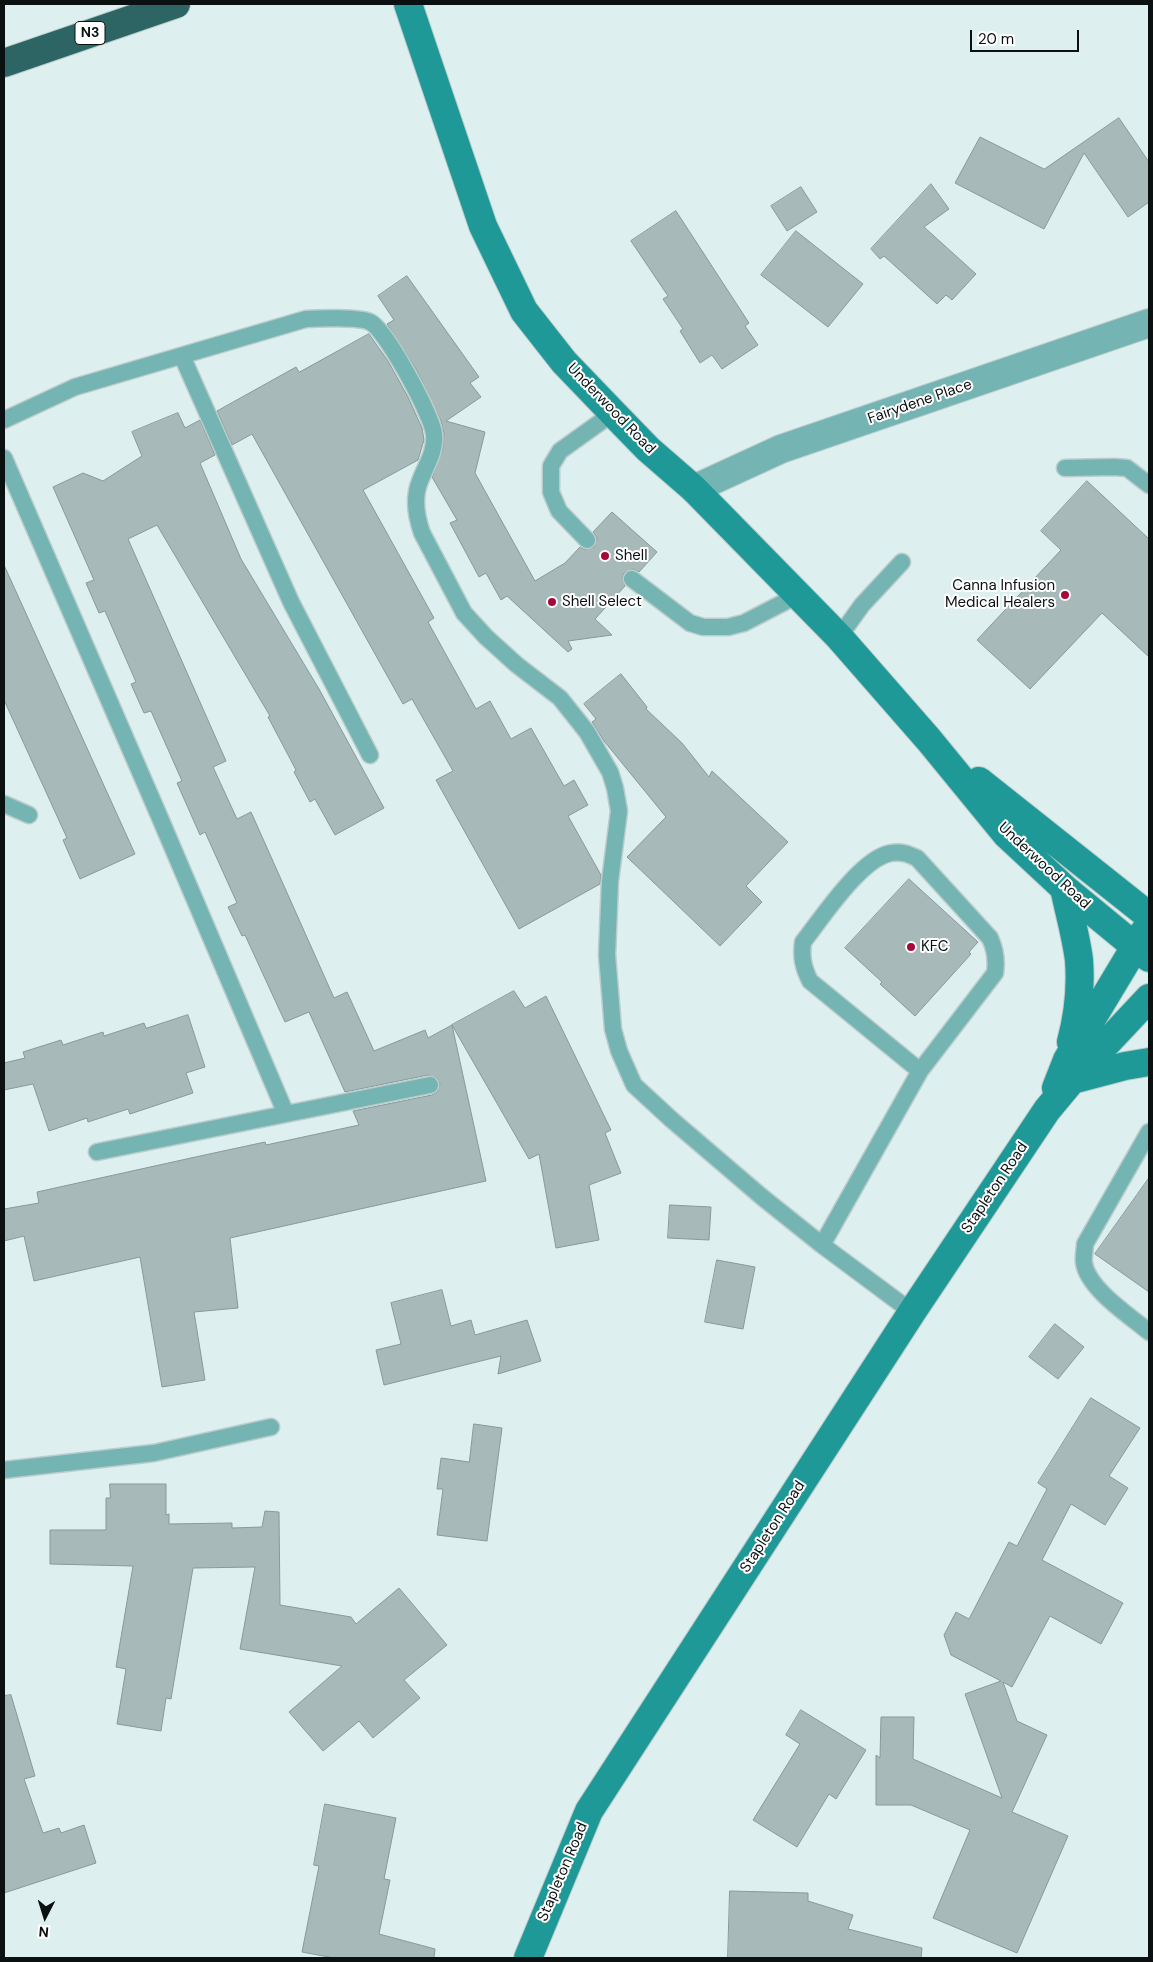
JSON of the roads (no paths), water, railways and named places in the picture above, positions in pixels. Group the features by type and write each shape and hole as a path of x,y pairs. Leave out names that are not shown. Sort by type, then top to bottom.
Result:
{"highway":[{"name":"N3","path":"4,63 176,4"}],"main road":[{"name":"Underwood Road","path":"408,4 483,226 524,310 564,362 648,449 694,489 839,636 929,740 1006,834 1064,888 1142,953"},
{"name":"Underwood Road","path":"929,740 1022,817 1149,916"},
{"path":"1064,888 1079,961 1079,996 1070,1070 1125,1066 1149,1062"},
{"name":"Stapleton Road","path":"528,1958 589,1812 912,1312 1047,1110 1142,953 1149,922"},
{"name":"Stapleton Road","path":"1070,1070 1149,998"}],"street":[{"name":"Fairydene Place","path":"694,489 781,449 1149,323"}],"lane":[{"path":"4,420 75,387 306,319 332,318 371,322 386,337 421,400 434,432 433,449 419,482 416,502 418,520 422,533 464,613 492,642 560,698 587,732 613,780 619,811 610,881 607,954 613,1029 619,1051 634,1085 672,1120 822,1245 912,1312"},
{"path":"182,356 291,602 370,755"},
{"path":"587,540 558,511 551,492 551,466 560,451 614,413"},
{"path":"4,458 286,1114"},
{"path":"1065,468 1127,468 1149,485"},
{"path":"839,636 862,605 902,562"},
{"path":"632,579 690,624 703,627 728,627 744,623 798,595"},
{"path":"4,804 30,815"},
{"path":"822,1245 920,1071 995,973 997,964 994,947 990,938 917,858 905,853 890,853 859,872 803,942 801,954 804,969 810,981 920,1071"},
{"path":"97,1152 430,1085"},
{"path":"1149,1132 1086,1244 1084,1263 1090,1279 1106,1296 1149,1332"},
{"path":"4,1470 154,1453 271,1427"}],"place":[{"name":"Shell","path":"605,556"},
{"name":"Canna Infusion Medical Healers","path":"1065,595"},
{"name":"Shell Select","path":"552,602"},
{"name":"KFC","path":"911,947"}]}
